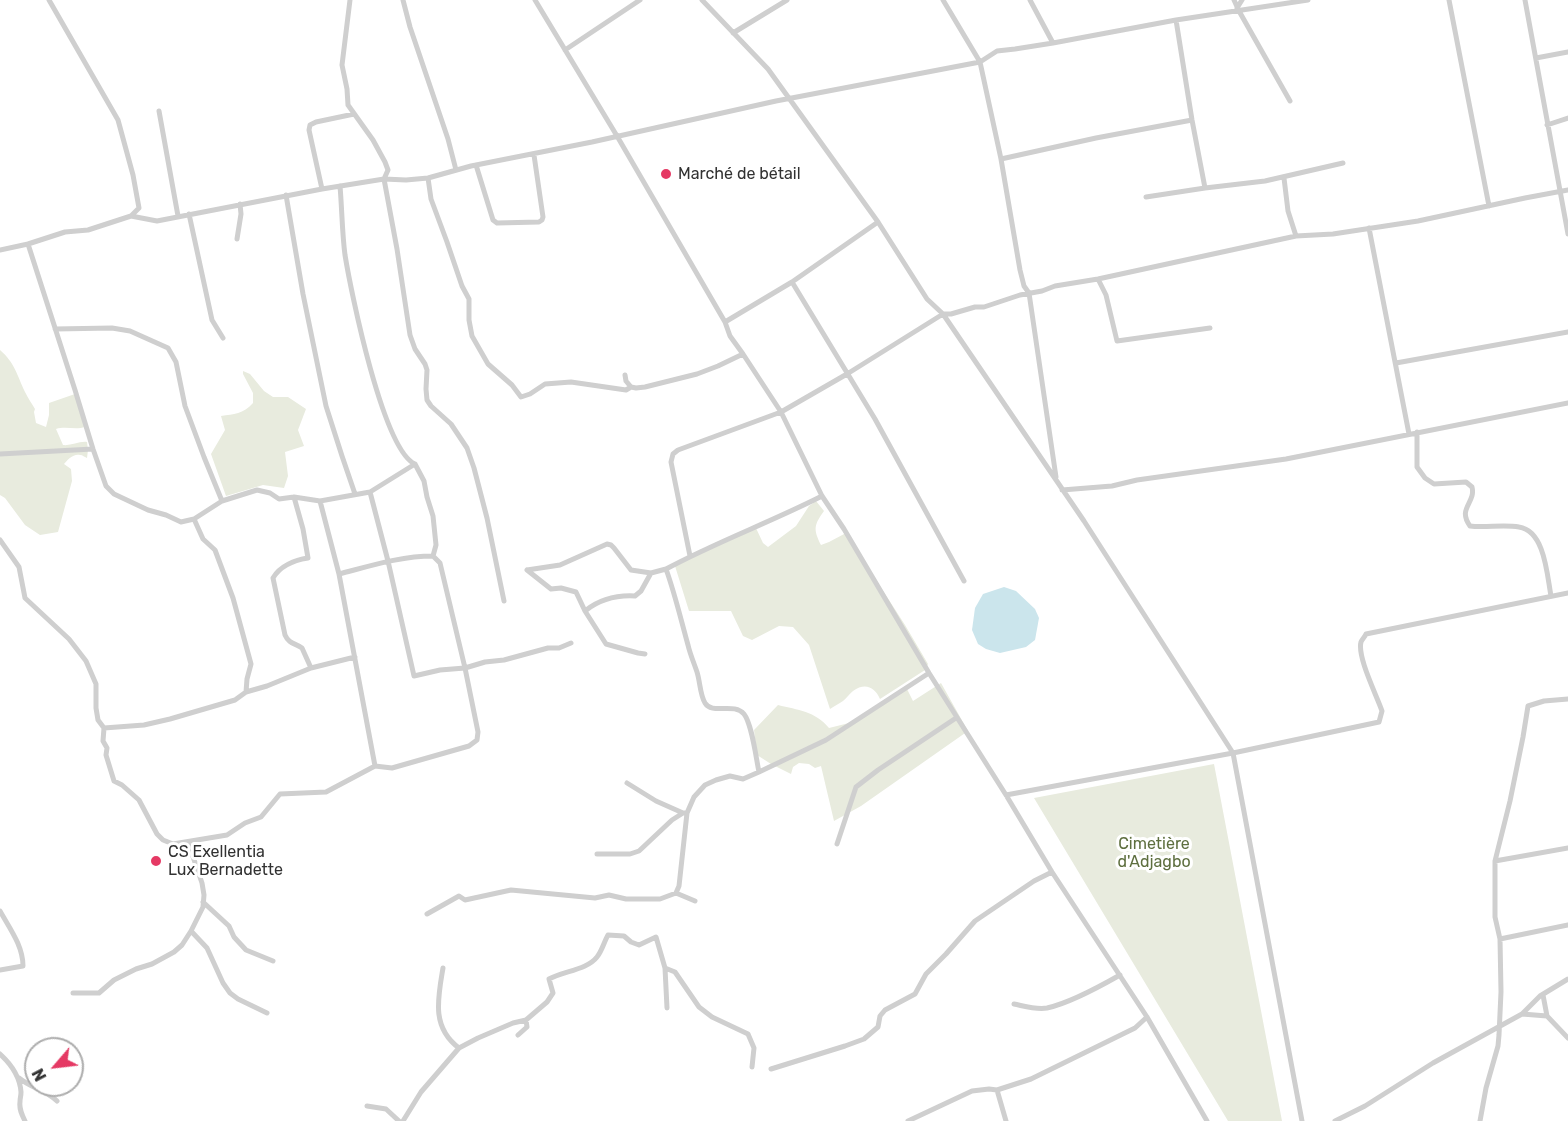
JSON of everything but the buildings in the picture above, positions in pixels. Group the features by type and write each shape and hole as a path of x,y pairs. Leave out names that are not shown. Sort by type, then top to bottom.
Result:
{"street":[{"path":"49,0 118,120 139,208 131,216"},
{"path":"350,0 342,65 348,105 373,140 388,170 384,179 410,335 427,370 426,389 431,406 451,424 467,448 487,518 504,601"},
{"path":"404,0 410,27 448,139 456,170"},
{"path":"535,0 725,322 730,336 781,412 822,496 1052,872 1147,1017 1207,1121"},
{"path":"565,50 640,0"},
{"path":"702,0 768,69 878,222 927,299 943,314 1084,521 1233,753 1302,1121"},
{"path":"733,33 787,0"},
{"path":"943,0 980,62 1020,270 1024,286 1029,293 1057,481"},
{"path":"1030,0 1053,43"},
{"path":"1234,0 1290,101"},
{"path":"1238,10 1242,0"},
{"path":"0,249 28,244 65,232 88,230 131,216 157,220 384,179 406,180 428,177 789,99 980,62 997,51 1308,0"},
{"path":"1449,0 1489,206"},
{"path":"1525,0 1547,125 1565,191 1568,234"},
{"path":"1176,20 1205,188"},
{"path":"1536,58 1568,52"},
{"path":"159,111 178,216"},
{"path":"322,189 309,125 354,114"},
{"path":"1547,125 1568,118"},
{"path":"1000,159 1192,120"},
{"path":"476,165 493,220 496,223 539,222 543,217 534,155"},
{"path":"1146,197 1284,178 1342,163"},
{"path":"428,177 431,200 468,298 472,336 488,364 512,385 521,397 545,384 571,382 626,390 631,387 645,387 697,374 743,354"},
{"path":"1284,178 1288,211 1296,236"},
{"path":"340,186 345,255 366,353 397,443 408,461 415,464 424,481 426,497 433,516 436,545 433,556"},
{"path":"690,556 671,462 673,454 678,450 781,412 943,314 984,307 1055,286 1098,279 1296,236 1333,234 1418,221 1565,191"},
{"path":"286,195 326,406 356,494"},
{"path":"237,239 241,214 240,204"},
{"path":"189,214 212,320 224,338"},
{"path":"725,322 792,282 878,222"},
{"path":"1369,228 1409,434"},
{"path":"28,244 93,449 106,486 114,494 181,522 194,519 222,501 257,490 270,493 279,499 294,497 320,501 370,492 415,464"},
{"path":"1098,279 1106,295 1117,341 1210,328"},
{"path":"792,282 897,459 964,581"},
{"path":"55,329 112,328 130,331 168,348 176,362 185,406 222,501"},
{"path":"1396,363 1568,332"},
{"path":"625,375 631,387"},
{"path":"1062,490 1112,486 1137,480 1286,459 1568,403"},
{"path":"1417,432 1418,467 1425,478 1434,484 1466,482 1472,487 1474,492 1465,511 1465,519 1470,526 1521,527 1535,536 1542,552 1551,596"},
{"path":"0,454 93,449"},
{"path":"370,492 414,676 504,660 548,648 559,648 571,643"},
{"path":"645,654 606,644 576,592 561,588 551,590 527,570 560,565 607,544 614,548 631,570 651,573 666,569 822,496"},
{"path":"294,497 308,558 295,560 273,578 285,635 291,644 302,648 311,668"},
{"path":"320,501 339,574 375,766"},
{"path":"194,519 203,539 215,550 233,598 251,664 246,692"},
{"path":"0,540 19,567 25,598 69,639 86,661 96,684 98,720 104,728 103,741 107,748 106,755 114,781 139,800 153,828 163,840 173,844 227,835 245,823 261,817 280,794 326,792 375,766 392,768 469,746 477,740 478,732 465,668 440,563 433,556 416,556 339,574"},
{"path":"666,569 705,703 712,708 736,709 742,712 750,731 759,772"},
{"path":"585,610 602,600 636,596 651,573"},
{"path":"1006,795 1233,753 1379,722 1382,711 1367,677 1362,652 1361,642 1366,634 1568,593"},
{"path":"104,728 144,725 170,719 235,700 246,692 311,668 355,657"},
{"path":"676,893 679,886 685,813 694,797 705,785 730,776 743,778 826,740 929,673"},
{"path":"1480,1121 1486,1088 1498,1046 1501,993 1495,861 1528,706 1544,701 1568,699"},
{"path":"837,844 856,787 956,718"},
{"path":"627,783 656,801 685,813"},
{"path":"597,854 630,854 639,851 672,820 685,813"},
{"path":"73,993 99,993 114,980 152,964 182,945 202,907 204,895 188,842"},
{"path":"1495,861 1568,848"},
{"path":"771,1069 864,1039 878,1027 880,1016 885,1010 915,994 926,974 975,921 1034,881 1052,872"},
{"path":"427,914 459,896 465,900 511,890 595,898 609,895 626,899 660,899 676,893 695,901"},
{"path":"203,902 229,926 234,937 246,950 273,961"},
{"path":"0,911 20,945 23,966 0,970"},
{"path":"1500,939 1568,925"},
{"path":"191,931 207,948 230,993 267,1013"},
{"path":"367,1106 386,1109 401,1121 431,1079 459,1048 513,1023 526,1020 547,1002 553,993 549,979 595,960 608,935 624,936 639,945 656,937 665,968 667,1008"},
{"path":"443,968 438,995 439,1019 448,1040 459,1048"},
{"path":"665,968 675,972 705,1012 748,1034 754,1048 752,1067"},
{"path":"1014,1004 1045,1009 1089,992 1120,975"},
{"path":"1335,1121 1365,1106 1433,1063 1522,1014 1540,996 1568,979"},
{"path":"1543,995 1547,1016 1568,1038"},
{"path":"1522,1014 1547,1016"},
{"path":"908,1121 972,1091 997,1090 1030,1079 1135,1028 1147,1017"},
{"path":"518,1035 526,1027 526,1020"},
{"path":"0,1054 26,1084 51,1095 57,1101"},
{"path":"19,1078 20,1110 25,1121"},
{"path":"997,1090 1006,1121"}],"green space":[{"path":"0,350 12,365 35,409 36,423 46,427 49,403 75,394 85,427 56,429 63,445 87,442 88,450 87,458 75,455 64,464 71,469 72,481 58,532 40,535 25,525 5,498 0,495"},
{"path":"243,371 250,374 264,391 273,397 288,397 306,409 298,430 304,446 285,452 288,476 284,488 263,485 226,496 211,454 225,430 221,416 242,411 253,403 253,393"},
{"path":"816,501 824,511 816,527 821,545 846,533 928,664 925,670 880,699 875,691 865,686 857,688 830,709 809,645 793,627 779,626 752,640 743,636 731,611 689,611 675,566 755,526 763,543 768,547 796,526 809,506"},
{"path":"941,683 968,731 861,806 834,821 821,766 815,768 809,764 799,763 793,767 791,774 757,755 754,730 778,705 812,715 829,728 853,722 907,689 913,701"},
{"name":"Cimetière d'Adjagbo","path":"1214,764 1282,1121 1228,1121 1034,798"}],"water":[{"path":"1004,587 1016,591 1035,609 1039,618 1035,640 1026,647 1000,653 978,644 972,630 975,608 983,594"}],"place":[{"name":"Marché de bétail","path":"666,174"},
{"name":"CS Exellentia Lux Bernadette","path":"156,861"}]}
